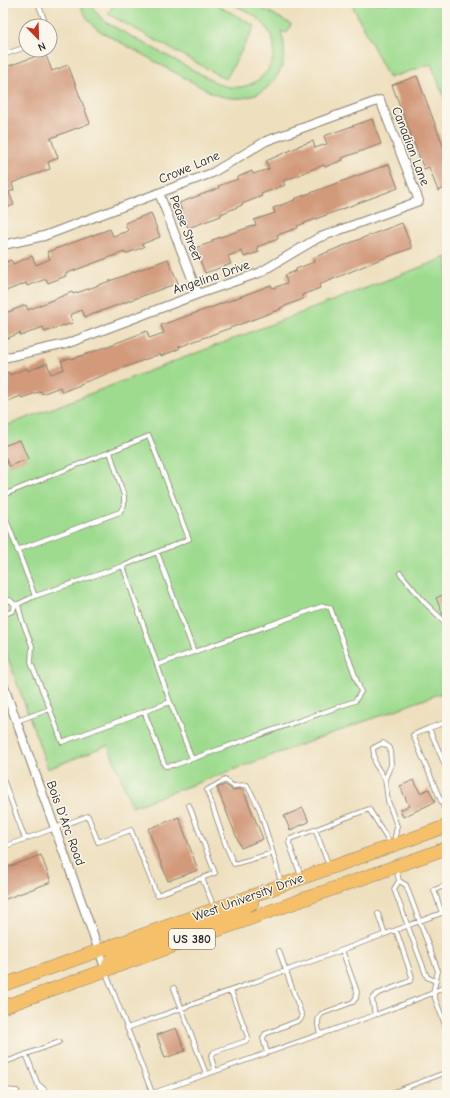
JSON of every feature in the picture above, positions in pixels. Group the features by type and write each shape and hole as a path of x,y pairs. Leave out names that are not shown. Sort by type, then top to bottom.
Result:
{"highway":[{"name":"West University Drive","path":"3,985 447,826"},
{"path":"393,846 396,867"},
{"name":"West University Drive","path":"3,1007 447,848"},
{"path":"106,970 110,961 118,955 233,913 282,886"}],"street":[{"name":"Crowe Lane","path":"3,245 44,236 212,173 266,141 380,100"},
{"name":"Canadian Lane","path":"380,100 419,201"},
{"name":"Pease Street","path":"159,193 198,294"},
{"name":"Angelina Drive","path":"3,358 66,344 198,294 259,273 318,238 419,201"},
{"name":"Bois D'Arc Road","path":"3,684 106,970"}],"lane":[{"path":"38,3 44,18"},
{"path":"3,55 18,50"},
{"path":"3,495 149,436 189,539 123,566 36,596 17,605 13,611 3,615"},
{"path":"17,550 120,512 124,505 124,496 110,452"},
{"path":"3,512 36,596"},
{"path":"157,552 194,652"},
{"path":"123,566 170,702 192,759"},
{"path":"400,573 426,604 447,624"},
{"path":"3,602 10,600 17,605 32,646 31,663 62,742 170,702"},
{"path":"144,711 165,766 175,765 355,701 361,692 330,607 323,606 158,665"},
{"path":"16,721 50,709"},
{"path":"447,722 412,735 445,804 447,815"},
{"path":"429,728 447,770"},
{"path":"385,780 391,765 390,748 383,743 373,748 375,764 385,780 388,801 398,826 393,846"},
{"path":"3,779 25,839"},
{"path":"273,853 234,864 206,790 224,780 233,786 248,785 259,808 273,853 282,886"},
{"path":"3,847 88,816 98,842 131,830 156,895 215,873 189,805"},
{"path":"302,878 289,843 290,839 369,809 393,846"},
{"path":"315,829 330,868"},
{"path":"396,867 399,881 394,889 427,977 435,981"},
{"path":"202,878 214,909"},
{"path":"399,881 406,885 438,971 433,993 447,1030"},
{"path":"442,913 434,890 447,885"},
{"path":"127,1028 447,911"},
{"path":"378,914 385,934"},
{"path":"375,1015 372,999 377,994 410,982 412,977 396,930"},
{"path":"320,1034 317,1025 321,1014 353,1002 356,998 356,992 342,950"},
{"path":"267,1053 263,1038 266,1034 300,1020 302,1016 287,970 279,951"},
{"path":"106,970 153,1094 375,1015 433,993 447,985"},
{"path":"174,988 206,1074"},
{"path":"215,1071 211,1058 214,1052 246,1041 248,1037 231,991"},
{"path":"3,1063 59,1042"},
{"path":"26,1054 42,1095"},
{"path":"386,1095 447,1072"},
{"path":"38,1084 44,1088 48,1095"},
{"path":"3,1090 17,1091 18,1095"}],"green space":[{"path":"80,3 91,3 96,12 105,22 217,83 230,87 243,86 255,82 264,74 271,64 274,52 273,40 263,23 255,16 231,3 253,3 291,24 287,33 281,31 284,48 283,63 277,76 269,86 257,94 243,98 228,98 212,93 100,31 88,19"},
{"path":"114,3 213,3 255,26 226,79 108,14"},
{"path":"351,3 447,3 447,104 431,64 389,78"},
{"path":"447,257 447,691 132,807 108,745 48,769 3,644 3,427"}],"building":[{"path":"31,58 47,58 52,71 68,65 90,123 51,138 58,158 48,162 50,169 12,183 14,190 9,192 14,205 3,209 3,79 5,78 3,68"},
{"path":"417,76 447,156 447,187 438,191 429,167 424,169 392,85"},
{"path":"372,119 381,144 342,158 343,160 325,167 324,165 283,181 285,185 261,194 262,196 221,214 221,216 188,228 179,203 219,188 218,186 238,179 238,177 252,171 253,174 269,169 266,161 298,146 313,141 315,148 327,144 324,136"},
{"path":"389,164 398,188 277,235 278,239 257,247 259,252 244,257 242,251 228,256 231,264 205,273 195,248 213,242 212,240 256,225 254,220 275,213 273,208"},
{"path":"151,213 160,237 142,244 144,247 125,254 124,252 86,266 65,274 66,276 48,283 46,279 27,286 26,283 6,291 3,283 3,263 11,260 13,264 32,256 36,265 50,259 47,252 110,229 113,236 128,231 125,223"},
{"path":"402,223 412,248 376,261 319,285 320,288 302,295 303,299 280,308 281,309 179,347 179,349 161,356 160,354 62,392 60,387 42,394 41,391 22,398 21,396 3,403 3,374 9,372 10,375 27,368 28,371 47,363 51,374 64,369 61,361 90,353 147,331 149,338 164,333 161,325 271,285 273,288 287,283 285,275 314,262 313,258"},
{"path":"168,259 178,283 85,317 82,310 70,315 73,323 64,326 45,332 43,327 21,336 20,333 3,340 3,314 26,305 28,310 72,292 73,294 91,288"},
{"path":"20,440 28,459 9,466 3,452 3,446"},
{"path":"447,593 447,619 443,615 436,598"},
{"path":"414,780 420,793 429,789 435,802 403,817 400,810 409,806 400,786"},
{"path":"225,785 232,791 243,789 263,839 241,848 217,788"},
{"path":"303,808 309,822 290,830 284,816"},
{"path":"179,817 198,870 168,881 148,829"},
{"path":"41,855 51,882 3,900 3,869"},
{"path":"176,1028 185,1051 165,1058 157,1035"}]}
